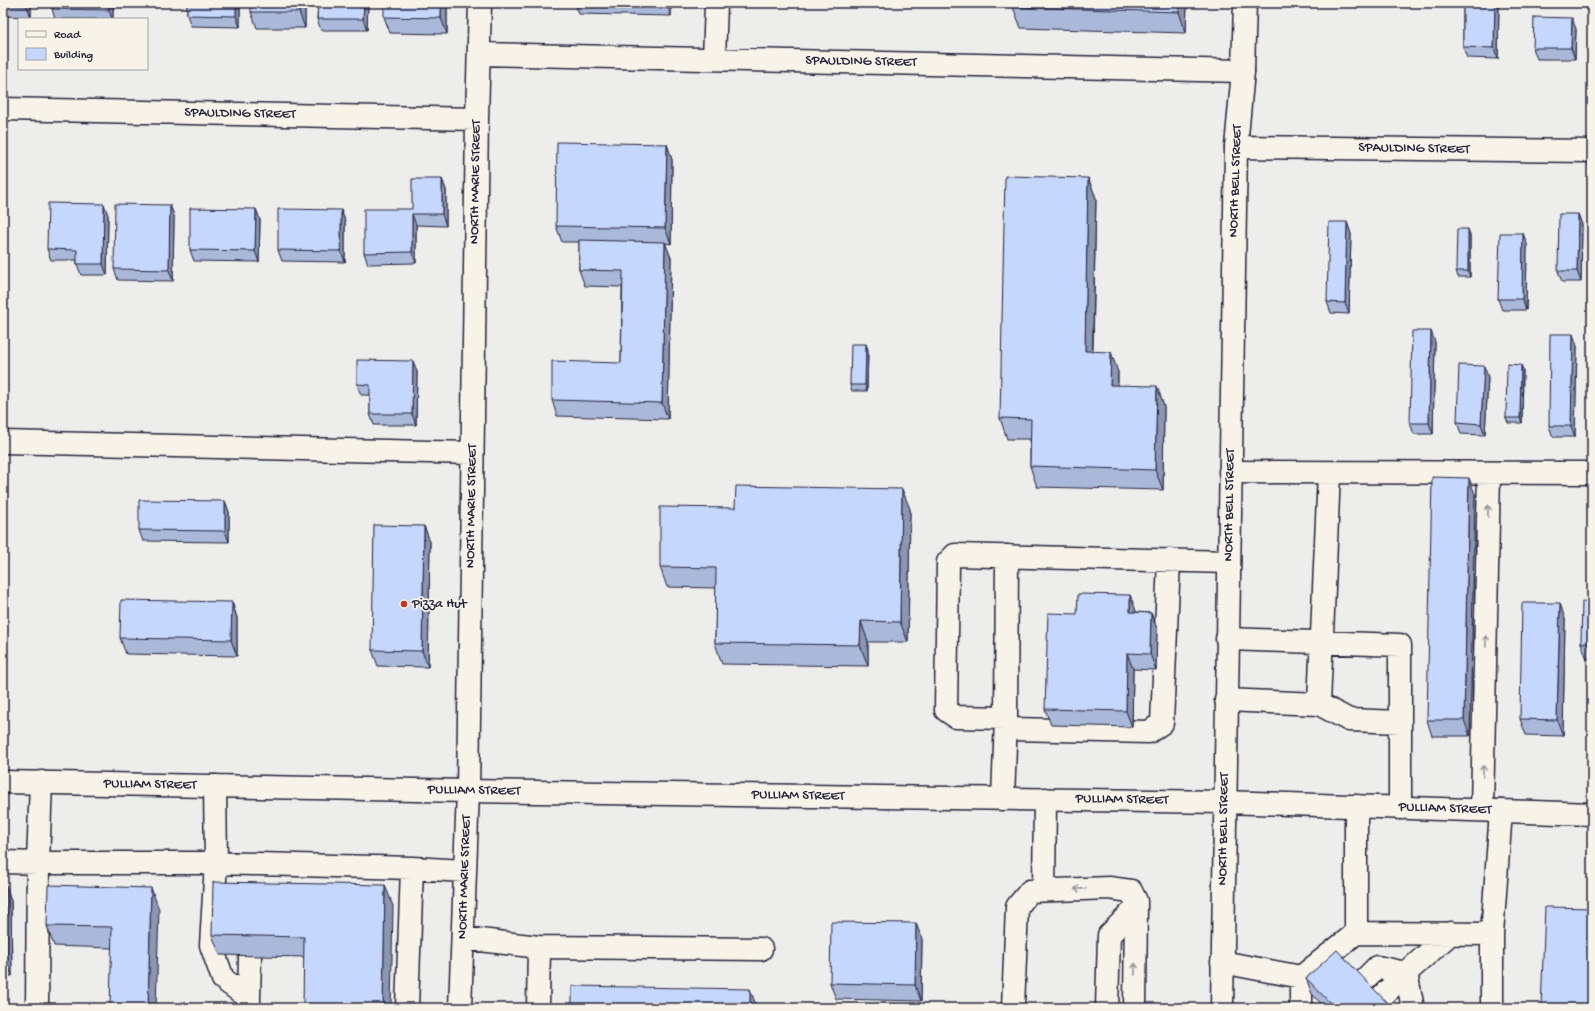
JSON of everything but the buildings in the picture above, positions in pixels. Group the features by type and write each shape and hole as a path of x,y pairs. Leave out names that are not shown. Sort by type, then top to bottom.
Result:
{"main road":[{"name":"NORTH MARIE STREET","path":"460,1008 468,791 477,118 480,3"},
{"path":"714,59 716,3"},
{"name":"NORTH BELL STREET","path":"1222,1008 1224,802 1236,147 1243,71 1245,3"},
{"name":"SPAULDING STREET","path":"479,54 1243,71"},
{"name":"SPAULDING STREET","path":"3,109 477,118"},
{"name":"SPAULDING STREET","path":"1236,147 1592,151"},
{"path":"3,442 472,453"},
{"path":"1230,472 1592,473"},
{"path":"1319,704 1328,473"},
{"path":"1489,473 1492,1008"},
{"path":"1169,560 1162,723 1149,732 1006,723 956,717 946,710 948,562 956,555 1169,560 1228,562"},
{"path":"1003,799 1006,723 1007,556"},
{"path":"1227,639 1400,645 1400,808"},
{"path":"1226,700 1319,704 1349,720 1400,722"},
{"name":"PULLIAM STREET","path":"3,782 468,791 1224,802 1592,814"},
{"path":"37,1008 38,863 41,782"},
{"path":"215,786 216,863 211,945 223,979 249,1003"},
{"path":"1044,890 1045,799"},
{"path":"1356,806 1356,933"},
{"path":"3,862 216,863 252,872 412,868 465,871"},
{"path":"407,1008 412,868"},
{"path":"1013,1008 1017,907 1030,891 1109,888 1131,891 1136,901 1135,1008"},
{"path":"1107,1008 1109,935 1136,908"},
{"path":"1222,962 1301,977 1356,933 1492,934"},
{"path":"1377,1001 1451,933"},
{"path":"463,938 539,947 761,949"},
{"path":"538,1008 539,947"},
{"path":"249,1003 250,956"},
{"path":"1360,984 1377,967 1406,973"},
{"path":"1406,973 1413,1008"},
{"path":"1301,977 1301,1008"}],"place":[{"name":"Pizza Hut","path":"404,604"}]}
